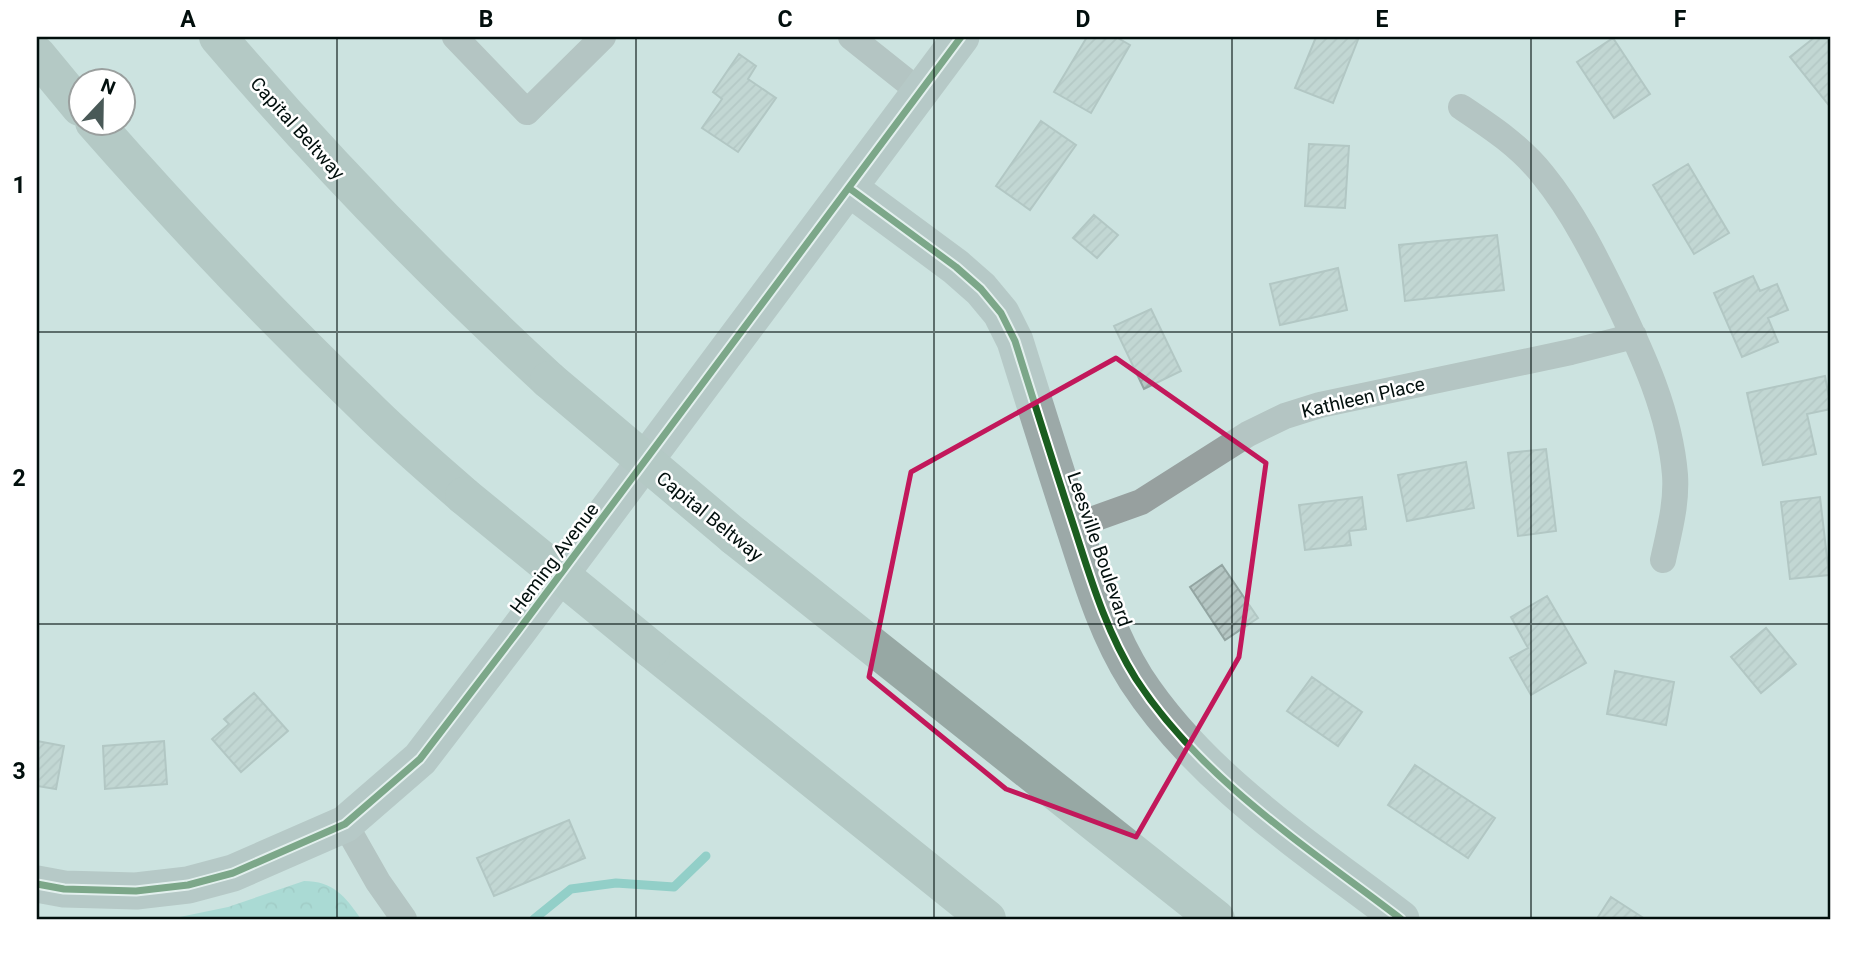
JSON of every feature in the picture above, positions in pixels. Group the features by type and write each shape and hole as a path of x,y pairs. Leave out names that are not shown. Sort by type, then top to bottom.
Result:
{"highway":[{"name":"Capital Beltway","path":"218,37 351,186 450,288 549,380 734,536 1216,919"},
{"path":"37,55 66,90"},
{"path":"106,136 260,302 367,409 464,496 987,919"}],"street":[{"path":"455,37 527,112 603,37"},
{"path":"850,37 920,92"},
{"name":"Heming Avenue","path":"37,884 100,891 136,891 188,885 233,873 345,824 420,759 961,37"},
{"path":"1461,107 1504,135 1543,174 1590,246 1634,336 1670,436 1675,477 1674,503 1663,560"},
{"name":"Leesville Boulevard","path":"849,188 956,267 981,289 1001,313 1015,341 1106,624 1135,677 1156,707 1205,762 1248,801 1401,919"},
{"name":"Kathleen Place","path":"1074,526 1141,502 1248,434 1285,416 1320,405 1571,352 1634,336"},
{"path":"345,824 378,882 404,919"}],"highlighted area":[{"path":"1116,358 1266,463 1239,657 1136,837 1006,789 869,677 911,472"}],"green space":[{"path":"304,881 323,884 337,891 361,919 170,919 228,907"}],"building":[{"path":"1087,37 1116,37 1130,45 1091,113 1054,92"},
{"path":"1316,37 1359,37 1333,103 1295,88"},
{"path":"1815,37 1831,37 1831,108 1790,57"},
{"path":"1613,38 1650,94 1614,118 1577,62"},
{"path":"739,54 756,66 748,79 776,98 738,152 702,128 722,99 713,92"},
{"path":"1041,121 1076,145 1030,210 996,186"},
{"path":"1309,144 1349,146 1345,208 1305,206"},
{"path":"1688,164 1729,233 1694,254 1653,185"},
{"path":"1094,215 1118,235 1097,258 1073,238"},
{"path":"1497,235 1504,290 1405,301 1399,245"},
{"path":"1338,268 1347,310 1280,325 1270,284"},
{"path":"1753,276 1760,291 1777,284 1788,310 1768,318 1778,342 1742,357 1714,293"},
{"path":"1151,309 1181,371 1144,389 1114,326"},
{"path":"1825,376 1831,409 1807,414 1816,454 1763,465 1747,393"},
{"path":"1546,449 1556,531 1518,536 1508,453"},
{"path":"1466,462 1474,508 1407,521 1398,475"},
{"path":"1362,497 1366,529 1349,531 1351,545 1305,550 1299,505"},
{"path":"1820,497 1829,575 1790,579 1781,502"},
{"path":"1222,565 1258,618 1225,640 1190,587"},
{"path":"1547,596 1586,663 1531,695 1510,658 1528,648 1511,617"},
{"path":"1766,628 1796,664 1761,693 1731,657"},
{"path":"1615,671 1674,682 1666,725 1607,714"},
{"path":"1312,677 1362,712 1338,746 1287,711"},
{"path":"254,693 288,731 241,772 212,739 229,724 224,719"},
{"path":"37,741 64,746 56,789 37,786"},
{"path":"164,741 167,784 105,789 103,746"},
{"path":"1415,765 1495,818 1468,858 1388,805"},
{"path":"569,820 585,858 494,896 477,858"},
{"path":"1611,897 1645,919 1598,917"}],"waterway":[{"path":"534,919 571,889 616,883 674,887 706,856"}],"cycle path":[{"path":"37,884 64,889 136,891 188,885 233,873 345,824 420,759 961,37"},
{"path":"849,188 956,267 981,289 1001,313 1015,341 1101,608 1126,662 1162,715 1192,749 1258,810 1401,919"}]}
